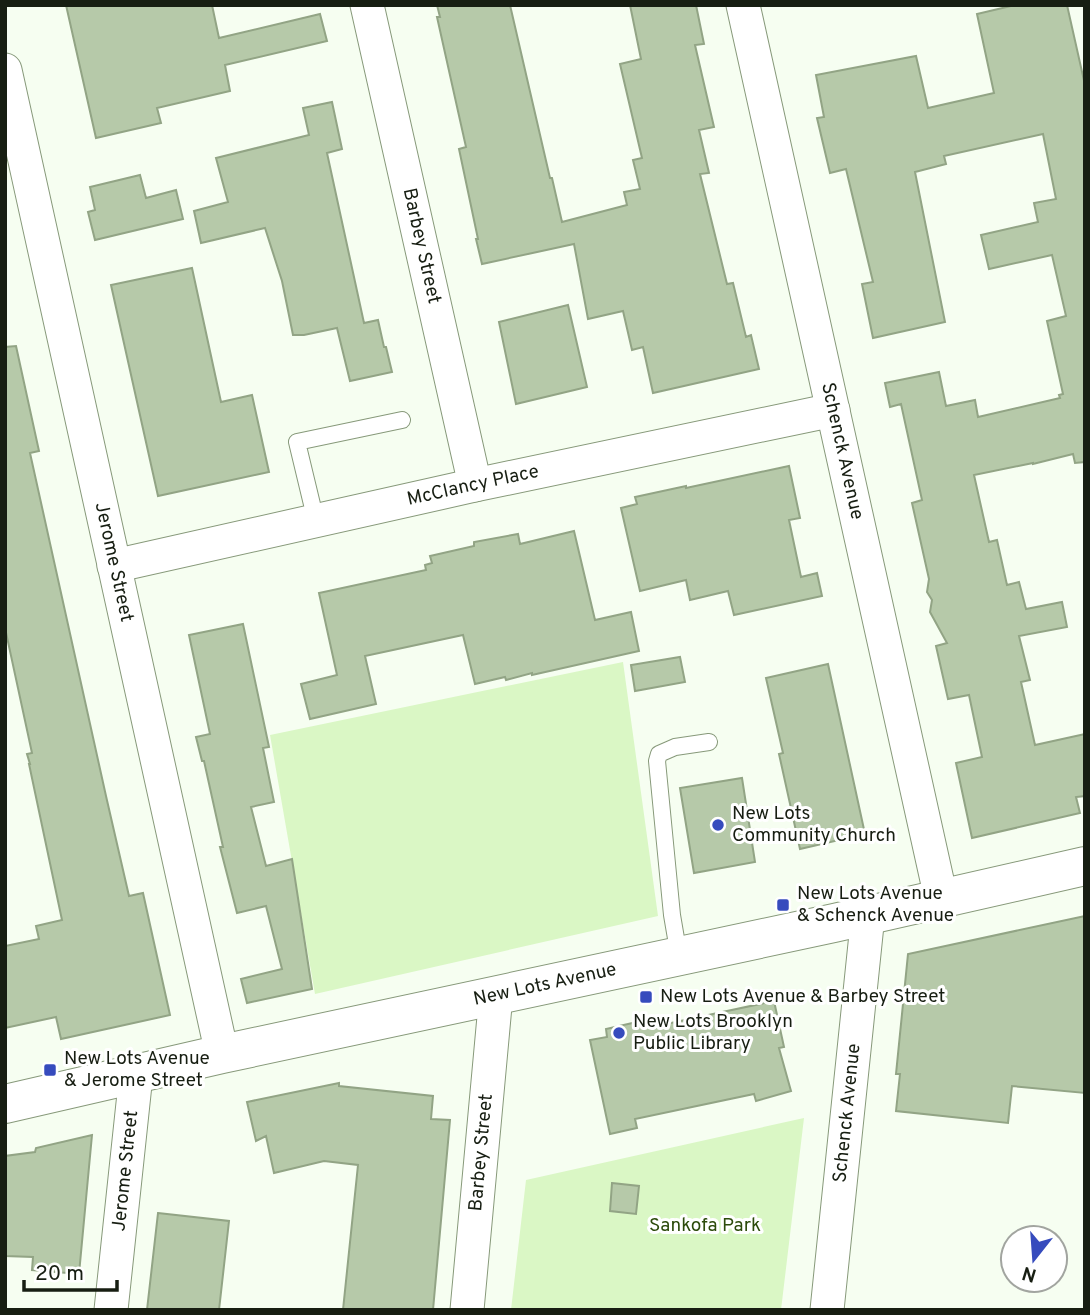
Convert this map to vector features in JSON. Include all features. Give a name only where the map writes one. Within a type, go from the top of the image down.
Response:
[{"type":"street","name":"Barbey Street","points":[[368,5],[475,485]]},
{"type":"street","name":"Schenck Avenue","points":[[743,5],[941,898]]},
{"type":"street","name":"Jerome Street","points":[[5,70],[222,1054]]},
{"type":"street","name":"McClancy Place","points":[[114,566],[475,485],[833,410]]},
{"type":"street","name":"New Lots Avenue","points":[[5,1104],[222,1054],[1085,866]]},
{"type":"street","name":"Schenck Avenue","points":[[827,1310],[869,915]]},
{"type":"street","name":"Barbey Street","points":[[467,1310],[496,995]]},
{"type":"street","name":"Jerome Street","points":[[111,1310],[136,1075]]},
{"type":"lane","points":[[316,521],[297,442],[402,420]]},
{"type":"lane","points":[[679,956],[657,761],[659,754],[666,750],[709,742]]},
{"type":"green space","points":[[623,662],[658,916],[315,994],[270,735]]},
{"type":"green space","name":"Sankofa Park","points":[[804,1118],[781,1310],[511,1310],[526,1180]]},
{"type":"building","points":[[66,5],[212,5],[219,38],[320,14],[327,41],[225,65],[230,91],[157,108],[161,123],[96,138]]},
{"type":"building","points":[[437,5],[510,5],[562,222],[627,205],[624,192],[640,189],[633,160],[642,158],[620,64],[641,59],[630,5],[696,5],[704,44],[695,45],[714,127],[699,130],[709,173],[700,174],[727,284],[733,283],[746,337],[751,335],[759,369],[653,393],[643,347],[632,350],[623,311],[588,319],[574,244],[482,264],[459,149],[466,147],[437,17],[440,17]]},
{"type":"building","points":[[1015,5],[1067,5],[1085,85],[1085,462],[1075,463],[1073,454],[974,475],[989,542],[997,540],[1007,585],[1019,582],[1026,609],[1062,602],[1067,627],[1019,636],[1030,680],[1021,682],[1035,745],[1085,734],[1085,796],[1076,797],[1080,813],[972,838],[956,763],[982,757],[969,695],[948,699],[936,646],[947,643],[930,612],[932,600],[927,592],[929,579],[912,503],[922,500],[901,404],[890,407],[885,383],[939,372],[946,406],[975,400],[978,417],[1060,398],[1059,395],[1063,394],[1047,321],[1066,316],[1052,255],[989,269],[981,235],[1038,222],[1034,203],[1056,199],[1043,134],[944,156],[946,164],[915,172],[945,322],[873,338],[862,284],[873,282],[846,169],[830,173],[817,118],[824,117],[816,75],[916,56],[928,108],[994,93],[977,14]]},
{"type":"building","points":[[332,102],[342,149],[327,153],[364,323],[378,320],[392,372],[350,381],[337,328],[293,335],[282,281],[265,228],[201,243],[194,211],[228,202],[216,158],[309,135],[303,108]]},
{"type":"building","points":[[140,175],[146,198],[176,190],[183,219],[95,240],[88,212],[95,210],[90,187]]},
{"type":"building","points":[[192,268],[221,402],[252,395],[269,472],[158,496],[111,285]]},
{"type":"building","points":[[568,305],[587,387],[516,404],[499,322]]},
{"type":"building","points":[[16,346],[39,451],[30,453],[129,896],[143,893],[170,1015],[61,1039],[56,1017],[5,1028],[5,946],[39,939],[36,926],[62,920],[27,754],[32,753],[5,628],[5,347]]},
{"type":"building","points":[[789,466],[800,518],[789,520],[801,577],[817,573],[822,596],[734,615],[728,591],[690,600],[686,580],[640,591],[621,508],[637,504],[635,497]]},
{"type":"building","points":[[574,531],[595,620],[631,612],[639,651],[532,675],[506,680],[505,677],[475,684],[463,635],[365,656],[376,704],[310,719],[301,684],[337,675],[319,593],[426,570],[425,565],[432,563],[430,556],[474,546],[474,542],[518,534],[520,544]]},
{"type":"building","points":[[243,624],[269,747],[263,748],[274,802],[251,807],[266,866],[292,859],[312,989],[247,1003],[241,979],[282,969],[266,906],[237,913],[220,847],[223,847],[204,761],[196,737],[210,734],[189,635]]},
{"type":"building","points":[[680,657],[685,682],[635,691],[631,665]]},
{"type":"building","points":[[828,664],[865,834],[800,849],[766,678]]},
{"type":"building","name":"New Lots Community Church","points":[[742,778],[755,862],[694,873],[680,788]]},
{"type":"building","points":[[1085,916],[1085,1093],[1012,1086],[1008,1123],[896,1111],[900,1074],[896,1074],[908,954]]},
{"type":"building","points":[[774,1001],[784,1047],[779,1048],[791,1091],[756,1101],[754,1094],[635,1119],[637,1128],[610,1134],[590,1040],[607,1037],[606,1029],[650,1019],[652,1027]]},
{"type":"building","points":[[339,1083],[339,1086],[433,1096],[431,1119],[450,1120],[433,1310],[343,1310],[358,1165],[324,1161],[274,1173],[266,1136],[256,1141],[247,1102]]},
{"type":"building","points":[[92,1135],[79,1274],[32,1270],[33,1257],[5,1256],[5,1156],[35,1152],[36,1148]]},
{"type":"building","points":[[612,1183],[639,1186],[636,1214],[610,1211]]},
{"type":"building","points":[[158,1213],[229,1221],[219,1310],[147,1310]]},
{"type":"place","name":"New Lots Community Church","points":[[718,825]]},
{"type":"place","name":"New Lots Avenue & Schenck Avenue","points":[[783,905]]},
{"type":"place","name":"New Lots Avenue & Barbey Street","points":[[646,997]]},
{"type":"place","name":"New Lots Brooklyn Public Library","points":[[619,1033]]},
{"type":"place","name":"New Lots Avenue & Jerome Street","points":[[50,1070]]}]
